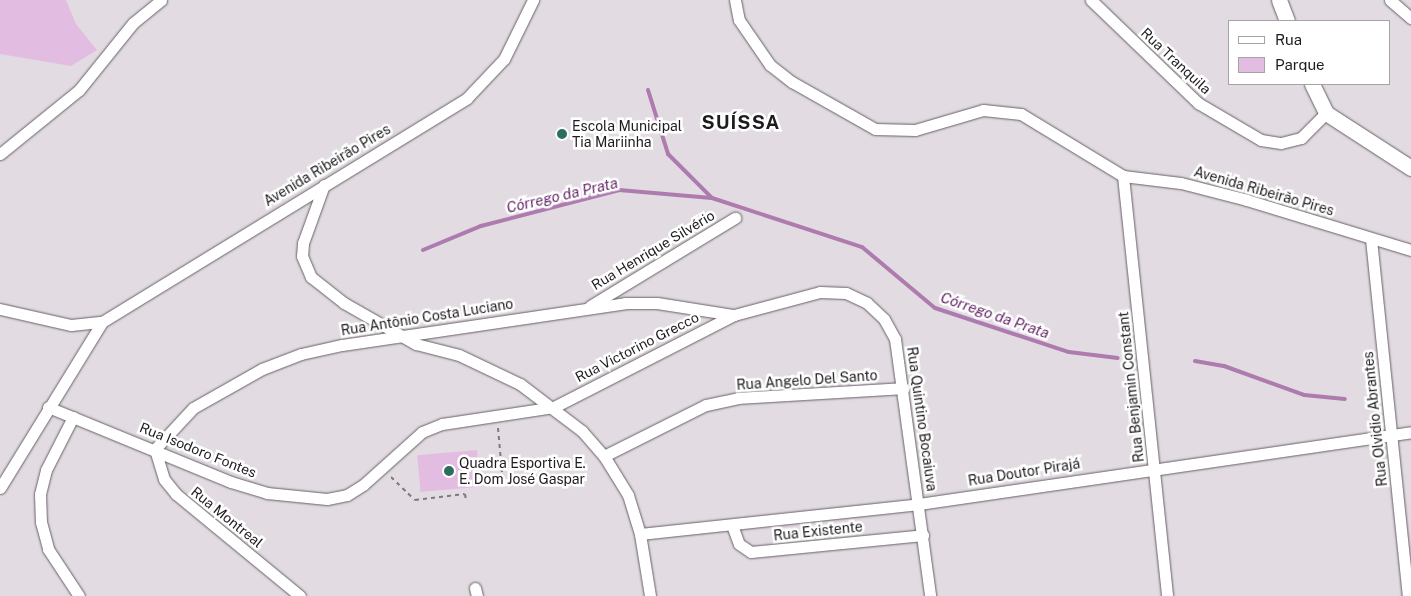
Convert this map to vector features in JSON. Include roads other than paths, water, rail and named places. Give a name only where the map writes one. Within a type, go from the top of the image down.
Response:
[{"type":"street","points":[[0,154],[79,90],[133,23],[161,0]]},
{"type":"street","name":"Avenida Ribeirão Pires","points":[[102,322],[467,98],[504,59],[533,0]]},
{"type":"street","name":"Avenida Ribeirão Pires","points":[[735,0],[739,20],[770,65],[854,119],[892,132],[915,130],[983,110],[1014,113],[1040,123],[1122,176],[1209,190],[1411,250]]},
{"type":"street","name":"Rua Tranquila","points":[[1091,0],[1198,103],[1261,140],[1281,143],[1301,138],[1326,113]]},
{"type":"street","points":[[1279,0],[1287,20]]},
{"type":"street","points":[[1390,0],[1411,18]]},
{"type":"street","points":[[1312,85],[1326,113],[1411,168]]},
{"type":"street","name":"Rua Benjamin Constant","points":[[1122,176],[1155,467],[1167,596]]},
{"type":"street","points":[[324,185],[303,242],[305,266],[337,298],[402,337],[490,368],[554,407],[604,456],[628,495],[640,534],[650,596]]},
{"type":"street","name":"Rua Henrique Silvério","points":[[586,308],[735,218]]},
{"type":"street","name":"Rua Olvidio Abrantes","points":[[1371,239],[1408,596]]},
{"type":"street","name":"Rua Quintino Bocaiuva","points":[[734,315],[820,292],[846,293],[867,303],[884,319],[895,339],[904,388],[924,535],[930,596]]},
{"type":"street","name":"Rua Antônio Costa Luciano","points":[[155,449],[193,408],[262,368],[301,354],[586,308],[657,303],[734,315]]},
{"type":"street","points":[[0,309],[71,325],[102,322]]},
{"type":"street","name":"Rua Victorino Grecco","points":[[554,407],[734,315]]},
{"type":"street","points":[[0,488],[48,407],[102,322]]},
{"type":"street","name":"Rua Angelo Del Santo","points":[[604,456],[706,406],[738,398],[904,388]]},
{"type":"street","name":"Rua Isodoro Fontes","points":[[48,407],[232,482],[302,499],[347,495],[382,468],[422,432],[442,424],[497,418],[554,407]]},
{"type":"street","points":[[73,417],[46,470],[40,513],[48,550],[79,596]]},
{"type":"street","name":"Rua Doutor Pirajá","points":[[640,534],[920,504],[1155,467],[1391,433],[1411,432]]},
{"type":"street","name":"Rua Montreal","points":[[155,449],[157,466],[176,494],[300,596]]},
{"type":"street","name":"Rua Existente","points":[[732,525],[739,544],[751,552],[924,535]]},
{"type":"waterway","name":"Córrego da Prata","points":[[648,90],[668,154],[711,197]]},
{"type":"waterway","name":"Córrego da Prata","points":[[423,250],[481,226],[619,190],[712,198],[862,247],[935,308],[1069,352],[1118,358]]},
{"type":"waterway","name":"Córrego da Prata","points":[[1195,361],[1224,366],[1304,395],[1345,399]]},
{"type":"place","name":"Escola Municipal Tia Mariinha","points":[[562,134]]},
{"type":"place","name":"Quadra Esportiva E. E. Dom José Gaspar","points":[[449,471]]},
{"type":"district","name":"SUÍSSA","points":[[741,123]]}]
